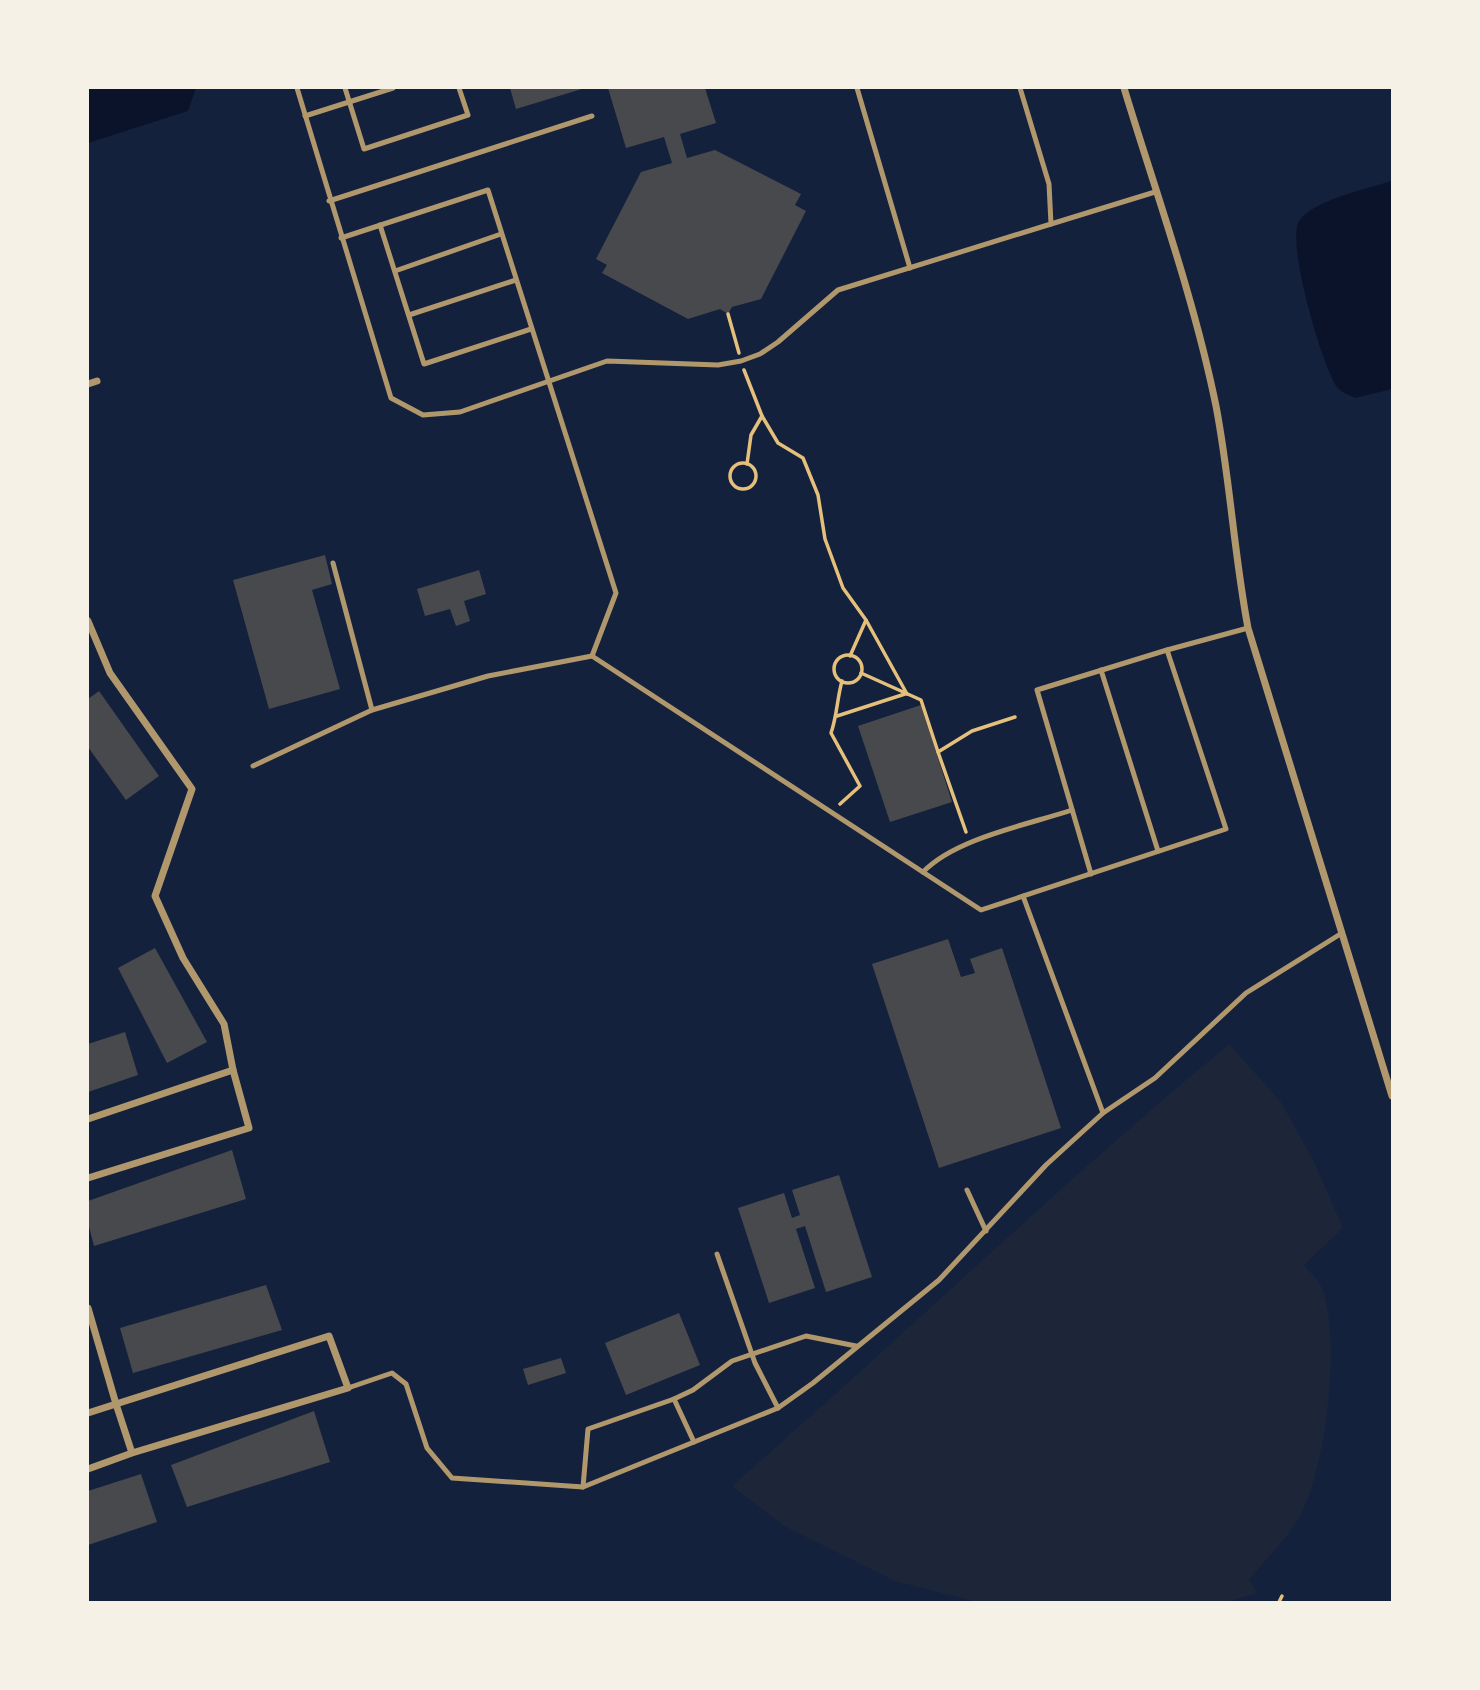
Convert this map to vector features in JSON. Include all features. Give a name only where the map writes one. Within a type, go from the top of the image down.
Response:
[{"type":"street","points":[[1124,88],[1202,345],[1216,407],[1237,569],[1248,628],[1392,1096]]},
{"type":"street","points":[[88,384],[97,381]]},
{"type":"street","points":[[88,621],[110,673],[192,789],[155,896],[183,958],[224,1024],[249,1128],[88,1178]]},
{"type":"street","points":[[88,1119],[233,1070]]},
{"type":"street","points":[[88,1308],[132,1452]]},
{"type":"street","points":[[88,1413],[329,1336],[348,1388],[132,1452],[88,1469]]},
{"type":"lane","points":[[297,88],[329,201],[391,398],[423,415],[460,412],[607,360],[718,365],[741,361],[760,354],[778,342],[838,290],[1155,192]]},
{"type":"lane","points":[[345,88],[365,149],[468,116],[460,88]]},
{"type":"lane","points":[[305,116],[393,88]]},
{"type":"lane","points":[[858,88],[910,268]]},
{"type":"lane","points":[[1020,88],[1049,184],[1051,224]]},
{"type":"lane","points":[[329,201],[592,116]]},
{"type":"lane","points":[[341,238],[488,190],[616,593],[592,656]]},
{"type":"lane","points":[[380,225],[424,364],[531,329]]},
{"type":"lane","points":[[395,271],[501,234]]},
{"type":"lane","points":[[409,315],[516,281]]},
{"type":"lane","points":[[334,563],[372,710]]},
{"type":"lane","points":[[1091,874],[1037,690],[1248,628]]},
{"type":"lane","points":[[253,766],[372,710],[488,676],[592,656],[981,910],[1226,829],[1167,650]]},
{"type":"lane","points":[[1101,670],[1158,851]]},
{"type":"lane","points":[[923,872],[937,857],[958,848],[1072,810]]},
{"type":"lane","points":[[1023,896],[1103,1113]]},
{"type":"lane","points":[[348,1388],[392,1373],[406,1384],[427,1448],[452,1478],[583,1487],[778,1408],[813,1384],[939,1280],[1046,1165],[1103,1113],[1155,1077],[1246,993],[1342,933]]},
{"type":"lane","points":[[967,1190],[986,1231]]},
{"type":"lane","points":[[717,1254],[752,1352],[778,1408]]},
{"type":"lane","points":[[583,1487],[588,1429],[674,1399],[704,1383],[732,1361],[752,1352],[806,1336],[856,1346]]},
{"type":"lane","points":[[674,1399],[694,1442]]},
{"type":"path","points":[[728,314],[741,361],[762,416],[778,443],[803,457],[818,495],[825,539],[843,588],[866,621],[907,694]]},
{"type":"path","points":[[747,464],[735,466],[731,472],[732,483],[739,488],[747,488],[754,482],[755,474],[747,464],[751,435],[762,416]]},
{"type":"path","points":[[850,656],[866,621]]},
{"type":"path","points":[[850,656],[861,664],[861,673],[851,683],[842,681],[834,671],[836,663],[842,657],[850,656]]},
{"type":"path","points":[[861,673],[921,700],[967,834]]},
{"type":"path","points":[[832,813],[860,786],[831,733],[837,716],[836,703],[842,681]]},
{"type":"path","points":[[837,716],[907,694]]},
{"type":"path","points":[[938,752],[972,732],[1015,717]]},
{"type":"path","points":[[1279,1602],[1282,1596]]},
{"type":"shaded area","points":[[88,88],[196,88],[188,111],[88,143]]},
{"type":"shaded area","points":[[1392,181],[1392,389],[1355,398],[1337,387],[1323,355],[1301,277],[1296,233],[1299,221],[1316,207]]},
{"type":"shaded area","points":[[1229,1044],[1281,1102],[1315,1164],[1343,1228],[1304,1265],[1321,1286],[1330,1335],[1328,1400],[1318,1464],[1311,1491],[1297,1521],[1249,1580],[1257,1593],[1226,1602],[977,1602],[895,1581],[784,1526],[732,1486],[1041,1207]]},
{"type":"building","points":[[510,88],[585,88],[516,109]]},
{"type":"building","points":[[608,88],[705,88],[716,123],[680,134],[687,158],[715,150],[801,194],[795,205],[806,211],[761,299],[732,307],[728,314],[720,309],[688,319],[602,273],[607,265],[596,259],[641,172],[672,163],[664,137],[626,148]]},
{"type":"building","points":[[325,555],[332,584],[312,590],[340,689],[269,709],[233,580]]},
{"type":"building","points":[[479,570],[486,594],[464,601],[470,621],[456,626],[450,609],[425,616],[417,589]]},
{"type":"building","points":[[99,691],[159,776],[126,800],[88,747],[88,699]]},
{"type":"building","points":[[921,705],[952,802],[890,822],[858,726]]},
{"type":"building","points":[[948,939],[961,977],[975,973],[970,959],[1002,948],[1061,1128],[939,1168],[872,964]]},
{"type":"building","points":[[155,948],[207,1042],[167,1063],[118,968]]},
{"type":"building","points":[[125,1032],[138,1075],[88,1092],[88,1044]]},
{"type":"building","points":[[232,1150],[246,1199],[94,1246],[88,1223],[88,1201]]},
{"type":"building","points":[[839,1175],[872,1277],[826,1292],[805,1226],[796,1229],[815,1288],[769,1303],[738,1208],[784,1193],[792,1218],[800,1215],[792,1190]]},
{"type":"building","points":[[266,1285],[282,1330],[133,1373],[120,1328]]},
{"type":"building","points":[[679,1313],[700,1365],[626,1395],[605,1343]]},
{"type":"building","points":[[561,1358],[566,1373],[528,1385],[523,1369]]},
{"type":"building","points":[[314,1411],[330,1462],[187,1507],[171,1465]]},
{"type":"building","points":[[141,1474],[157,1522],[88,1545],[88,1491]]}]
